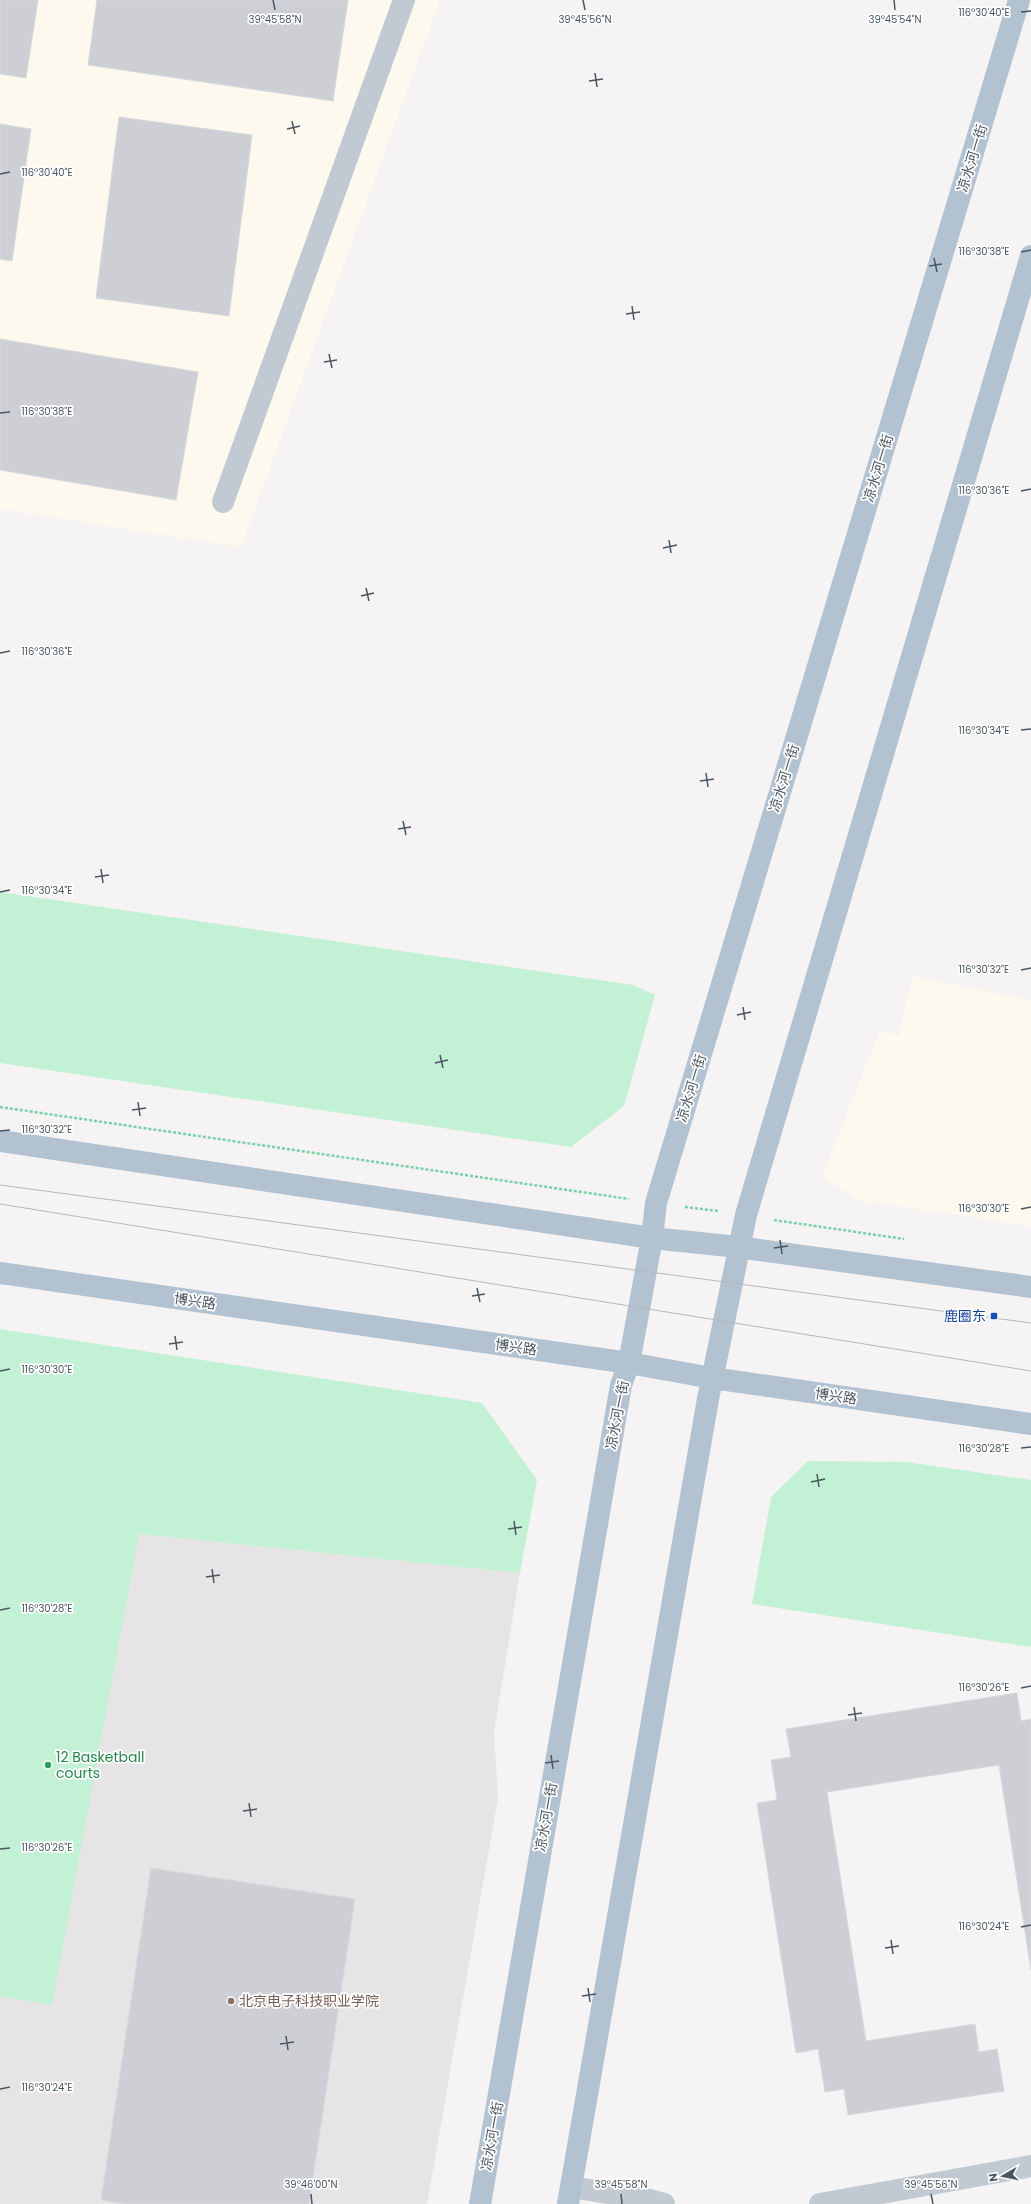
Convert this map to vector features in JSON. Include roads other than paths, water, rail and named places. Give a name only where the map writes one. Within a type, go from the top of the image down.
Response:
[{"type":"main road","name":"凉水河一街","points":[[480,2204],[619,1393],[629,1363],[652,1238],[656,1203],[1019,0]]},
{"type":"main road","points":[[569,2195],[712,1378],[738,1247],[746,1215],[1031,256]]},
{"type":"main road","points":[[0,1141],[652,1238],[738,1247],[1031,1287]]},
{"type":"main road","name":"博兴路","points":[[0,1273],[629,1363],[712,1378],[1031,1424]]},
{"type":"street","points":[[223,502],[404,0]]},
{"type":"street","points":[[820,2204],[1031,2166]]},
{"type":"street","points":[[569,2195],[645,2199],[664,2204]]},
{"type":"tram line","points":[[0,1185],[1031,1323]]},
{"type":"tram line","points":[[0,1204],[1031,1371]]},
{"type":"place","name":"鹿圈东","points":[[994,1316]]},
{"type":"place","name":"12 Basketball courts","points":[[48,1765]]},
{"type":"place","name":"北京电子科技职业学院","points":[[231,2001]]}]
